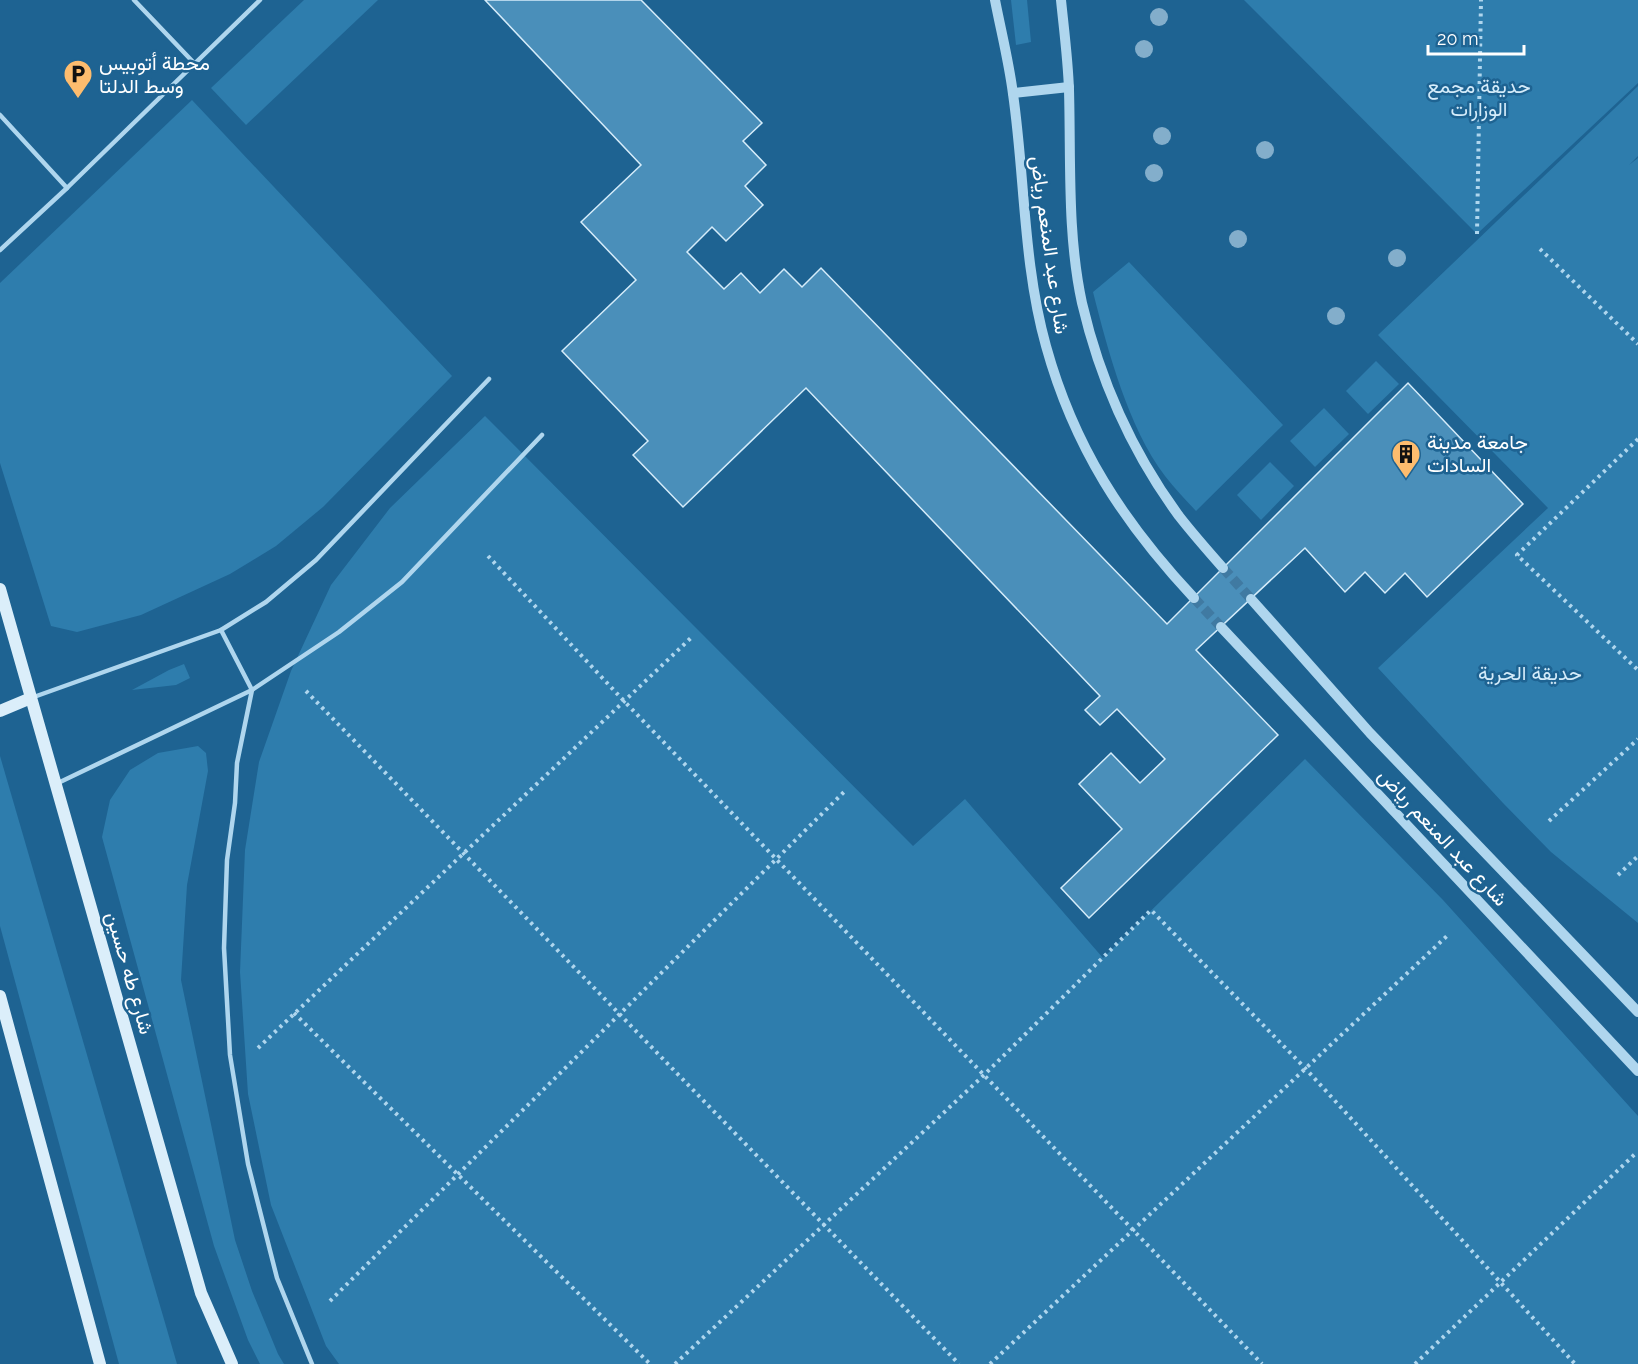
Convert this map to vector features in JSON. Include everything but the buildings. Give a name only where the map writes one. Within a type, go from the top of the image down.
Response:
[{"type":"main road","name":"شارع طه حسين","points":[[0,589],[201,1293],[231,1364]]},
{"type":"main road","points":[[0,711],[31,698]]},
{"type":"main road","points":[[0,996],[100,1364]]},
{"type":"street","name":"شارع عبد المنعم رياض","points":[[995,0],[1013,93],[1030,263],[1046,345],[1058,385],[1095,468],[1121,510],[1150,550],[1194,598]]},
{"type":"street","name":"شارع عبد المنعم رياض","points":[[1061,0],[1069,87],[1075,255],[1082,302],[1094,348],[1109,393],[1153,478],[1180,517],[1223,568]]},
{"type":"street","points":[[1013,93],[1069,87]]},
{"type":"street","name":"شارع عبد المنعم رياض","points":[[1251,599],[1370,733],[1638,1012]]},
{"type":"street","name":"شارع عبد المنعم رياض","points":[[1221,627],[1638,1071]]},
{"type":"lane","points":[[134,0],[195,64]]},
{"type":"lane","points":[[0,250],[260,0]]},
{"type":"lane","points":[[0,115],[67,188]]},
{"type":"lane","points":[[31,698],[221,630],[266,602],[316,560],[489,380]]},
{"type":"lane","points":[[55,784],[252,690],[339,632],[402,582],[542,435]]},
{"type":"lane","points":[[221,630],[252,690],[237,763],[235,803],[227,860],[224,948],[230,1055],[248,1164],[277,1278],[312,1364]]},
{"type":"path","points":[[1477,234],[1481,0]]},
{"type":"path","points":[[1540,249],[1638,344]]},
{"type":"path","points":[[1638,439],[1517,555],[1638,670]]},
{"type":"path","points":[[488,556],[624,701],[1262,1364]]},
{"type":"path","points":[[258,1048],[693,636]]},
{"type":"path","points":[[306,691],[959,1364]]},
{"type":"path","points":[[1549,821],[1638,739]]},
{"type":"path","points":[[330,1301],[846,790]]},
{"type":"path","points":[[1618,875],[1638,856]]},
{"type":"path","points":[[675,1364],[984,1075],[1151,910],[1305,1068],[1575,1364]]},
{"type":"path","points":[[990,1364],[1448,935]]},
{"type":"path","points":[[294,1013],[650,1364]]},
{"type":"path","points":[[1415,1364],[1635,1155]]},
{"type":"green space","points":[[304,0],[378,0],[246,125],[211,88]]},
{"type":"green space","points":[[1011,0],[1027,0],[1031,42],[1016,45]]},
{"type":"green space","name":"حديقة مجمع الوزارات","points":[[1244,0],[1638,0],[1638,83],[1477,234]]},
{"type":"green space","name":"حديقة الحرية","points":[[1638,86],[1638,156],[1629,165],[1638,158],[1638,923],[1551,852],[1378,668],[1548,508],[1378,335]]},
{"type":"green space","points":[[192,100],[452,376],[323,507],[276,546],[230,574],[141,615],[77,632],[51,626],[0,463],[0,283]]},
{"type":"green space","points":[[1129,262],[1283,425],[1196,511],[1165,476],[1140,435],[1121,388],[1099,315],[1093,292]]},
{"type":"green space","points":[[1376,361],[1399,384],[1368,414],[1346,391]]},
{"type":"green space","points":[[1324,408],[1349,434],[1315,467],[1290,441]]},
{"type":"green space","points":[[485,416],[913,846],[965,799],[1103,958],[1305,759],[1443,900],[1638,1116],[1638,1364],[339,1364],[326,1346],[271,1205],[248,1094],[240,972],[245,850],[259,762],[291,671],[331,585],[390,508]]},
{"type":"green space","points":[[1270,462],[1294,486],[1261,520],[1237,495]]},
{"type":"green space","points":[[184,664],[190,678],[176,685],[132,690],[169,670]]},
{"type":"green space","points":[[198,746],[206,753],[208,771],[187,885],[181,980],[235,1240],[252,1291],[284,1364],[260,1364],[248,1340],[214,1246],[102,837],[110,800],[130,770],[158,753]]},
{"type":"green space","points":[[0,756],[177,1364],[119,1364],[0,926]]},
{"type":"tunnel","points":[[1223,568],[1251,599]]},
{"type":"tunnel","points":[[1194,598],[1221,627]]},
{"type":"place","name":"محطة أتوبيس وسط الدلتا","points":[[78,100]]},
{"type":"place","name":"جامعة مدينة السادات","points":[[1406,480]]}]
